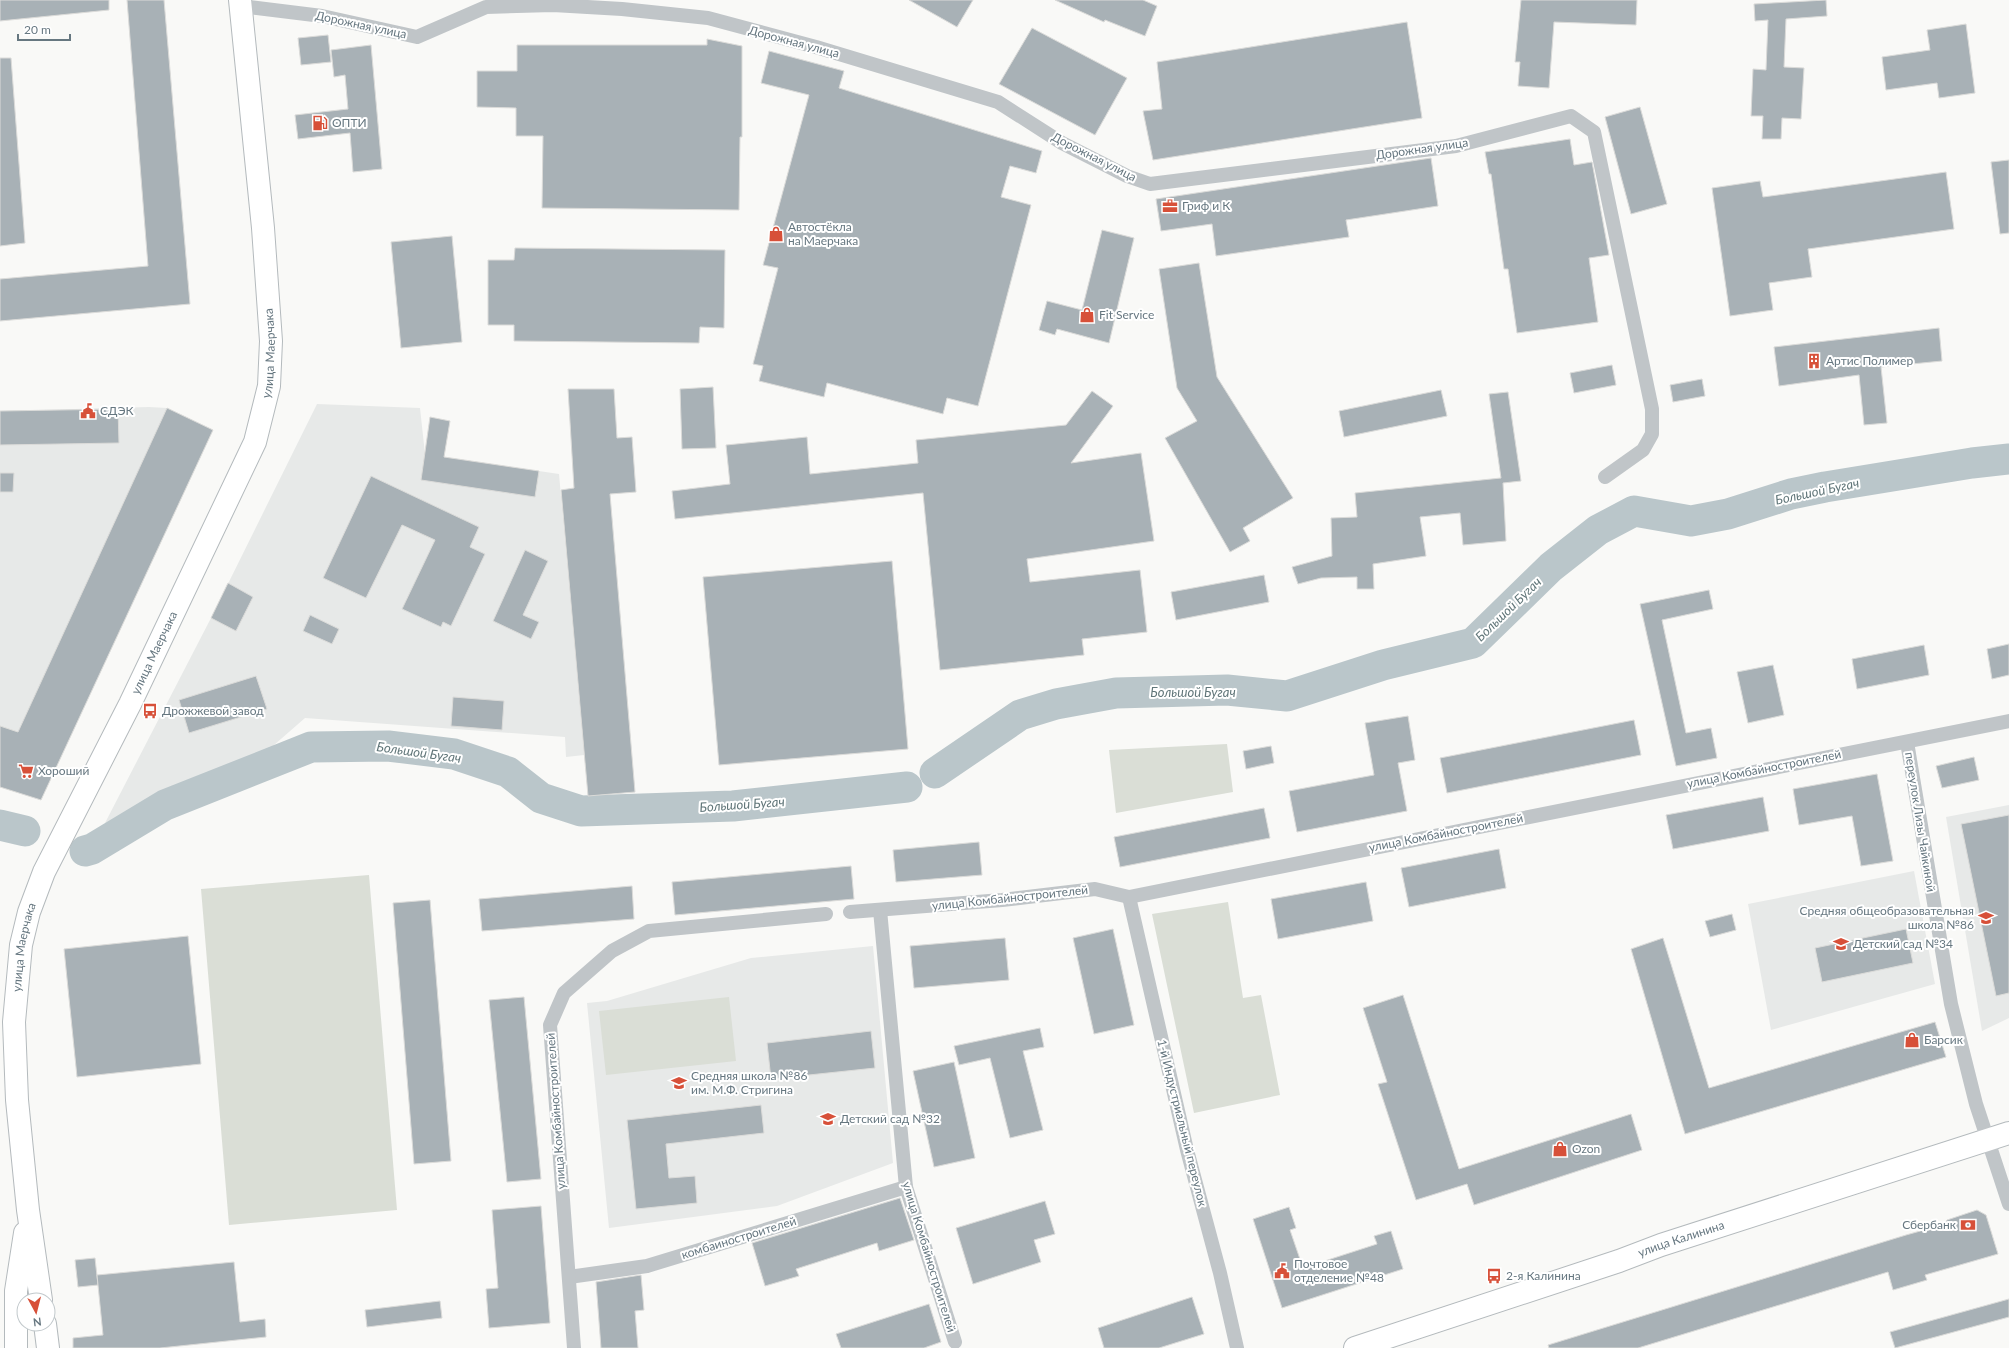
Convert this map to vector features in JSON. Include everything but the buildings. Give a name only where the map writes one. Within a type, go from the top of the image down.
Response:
[{"type":"main road","name":"улица Маерчака","points":[[40,1292],[28,1210],[17,1100],[14,1022],[21,944],[29,912],[44,872],[130,704],[252,449],[269,386],[271,341],[263,228],[240,3]]},
{"type":"main road","name":"улица Калинина","points":[[1355,1348],[1620,1261],[1661,1245],[1989,1141],[2009,1133]]},
{"type":"main road","points":[[16,1348],[16,1291],[28,1210]]},
{"type":"main road","points":[[46,1332],[48,1348]]},
{"type":"street","name":"Дорожная улица","points":[[240,3],[322,16],[417,37],[486,7],[553,5],[606,8],[708,18],[816,47],[998,102],[1062,143],[1127,176],[1150,184],[1456,146],[1571,116],[1594,132],[1652,409],[1652,434],[1643,450],[1606,477]]},
{"type":"street","name":"улица Комбайностроителей","points":[[850,912],[1002,900],[1095,889],[1129,897],[2009,721]]},
{"type":"street","name":"переулок Лизы Чайкиной","points":[[1907,742],[1950,1004],[1976,1104],[2009,1204]]},
{"type":"street","name":"1-й Индустриальный переулок","points":[[1129,897],[1186,1150],[1220,1273],[1237,1348]]},
{"type":"street","name":"улица Комбайностроителей","points":[[880,910],[906,1187],[955,1342]]},
{"type":"street","name":"улица Комбайностроителей","points":[[574,1348],[550,1025],[564,993],[612,951],[649,931],[826,914]]},
{"type":"street","name":"комбаиностроителей","points":[[569,1277],[647,1266],[906,1187]]},
{"type":"shaded area","points":[[317,404],[420,408],[425,454],[559,474],[584,755],[566,757],[565,737],[305,718],[258,759],[105,823],[211,618]]},
{"type":"shaded area","points":[[149,407],[167,408],[213,430],[41,800],[0,787],[0,411]]},
{"type":"shaded area","points":[[1227,744],[1233,792],[1116,813],[1109,750]]},
{"type":"shaded area","name":"Средняя общеобразовательная школа №86","points":[[2009,805],[2009,1018],[1982,1031],[1946,817]]},
{"type":"shaded area","name":"Детский сад №34","points":[[1914,871],[1935,984],[1771,1030],[1748,904]]},
{"type":"shaded area","points":[[369,875],[397,1210],[229,1225],[201,889]]},
{"type":"shaded area","points":[[1228,902],[1243,998],[1261,995],[1280,1095],[1194,1113],[1152,914]]},
{"type":"shaded area","points":[[873,946],[893,1163],[777,1206],[609,1228],[587,1003],[607,1001],[751,958]]},
{"type":"shaded area","points":[[729,997],[736,1061],[606,1075],[599,1011]]},
{"type":"waterway","name":"Большой Бугач","points":[[935,773],[1020,715],[1056,704],[1116,693],[1227,690],[1287,696],[1383,665],[1473,643],[1551,567],[1598,530],[1634,511],[1691,521],[1728,514],[1791,494],[1825,487],[1972,463],[2009,459]]},
{"type":"waterway","name":"Большой Бугач","points":[[85,851],[92,849],[165,805],[311,747],[388,746],[454,754],[508,772],[541,798],[581,811],[733,806],[907,787]]},
{"type":"waterway","name":"Большой Бугач","points":[[0,825],[25,831]]},
{"type":"place","name":"ОПТИ","points":[[320,123]]},
{"type":"place","name":"Гриф и К","points":[[1170,206]]},
{"type":"place","name":"Автостёкла на Маерчака","points":[[776,234]]},
{"type":"place","name":"Fit Service","points":[[1087,315]]},
{"type":"place","name":"Артис Полимер","points":[[1814,361]]},
{"type":"place","name":"СДЭК","points":[[88,411]]},
{"type":"place","name":"Дрожжевой завод","points":[[150,711]]},
{"type":"place","name":"Хороший","points":[[26,771]]},
{"type":"place","name":"Средняя общеобразовательная школа №86","points":[[1986,918]]},
{"type":"place","name":"Детский сад №34","points":[[1841,944]]},
{"type":"place","name":"Барсик","points":[[1912,1040]]},
{"type":"place","name":"Средняя школа №86 им. М.Ф. Стригина","points":[[679,1083]]},
{"type":"place","name":"Детский сад №32","points":[[828,1119]]},
{"type":"place","name":"Ozon","points":[[1560,1149]]},
{"type":"place","name":"Сбербанк","points":[[1968,1225]]},
{"type":"place","name":"Почтовое отделение №48","points":[[1282,1271]]},
{"type":"place","name":"2-я Калинина","points":[[1494,1276]]}]
